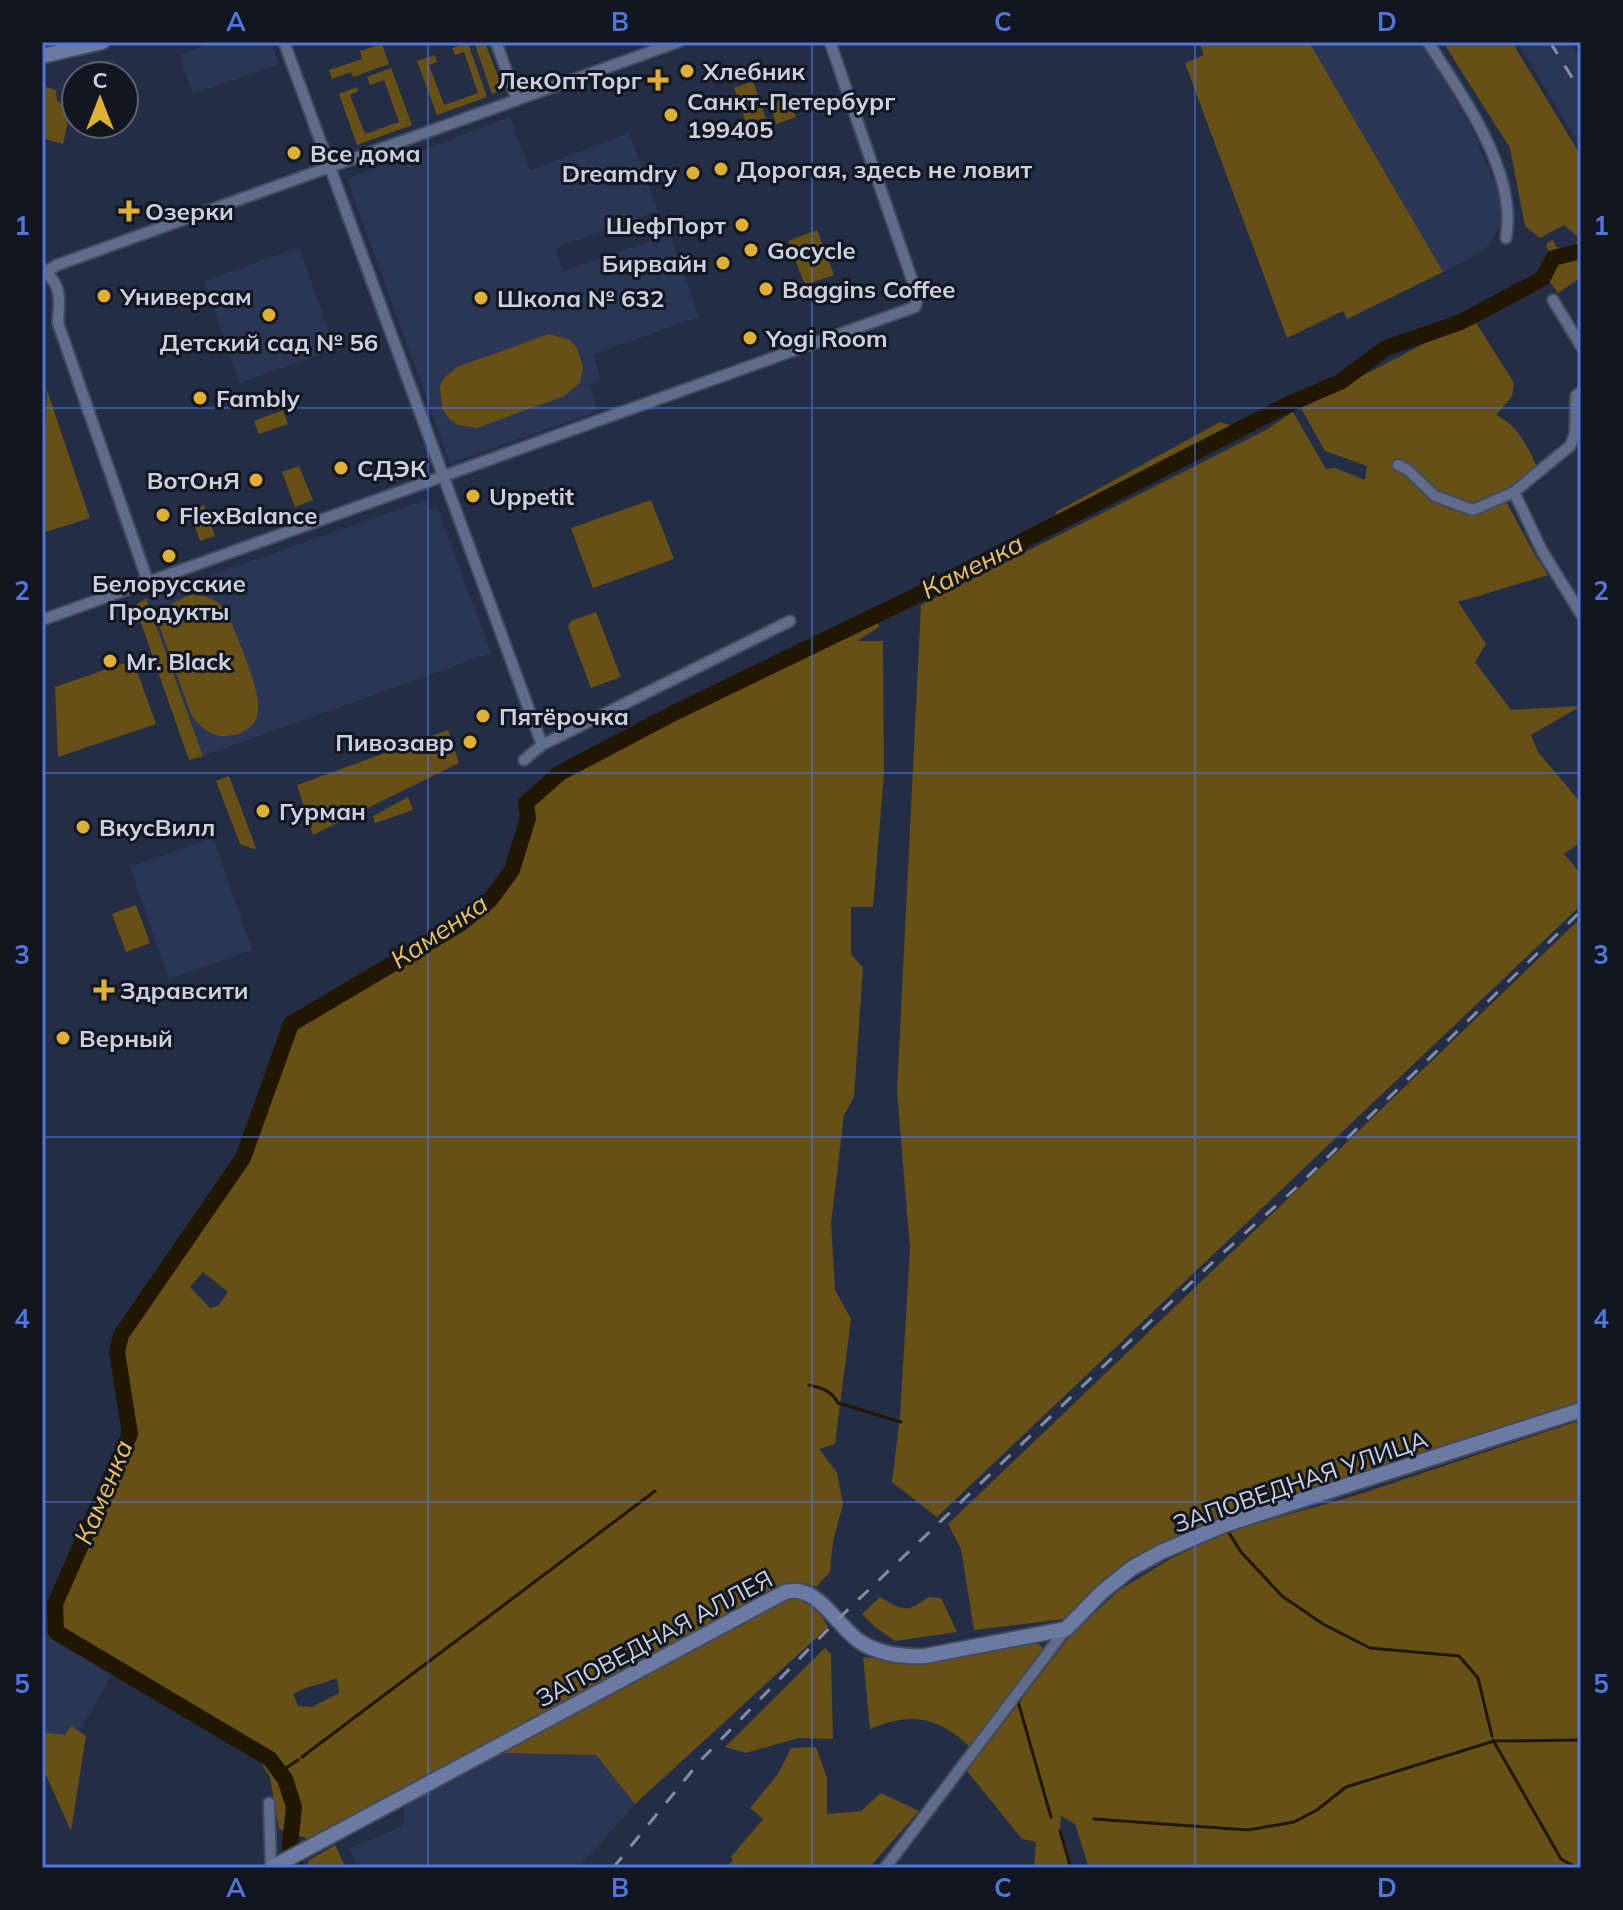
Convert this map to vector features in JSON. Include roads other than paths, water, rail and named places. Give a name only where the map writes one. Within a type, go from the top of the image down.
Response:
[{"type":"street","points":[[42,56],[102,42]]},
{"type":"street","points":[[284,42],[542,745]]},
{"type":"street","points":[[496,42],[517,100]]},
{"type":"street","points":[[148,582],[58,323],[59,293],[56,282],[44,270],[678,42]]},
{"type":"street","points":[[42,620],[915,307],[918,297],[830,42]]},
{"type":"street","points":[[1428,42],[1481,130],[1495,163],[1509,210],[1506,238]]},
{"type":"street","points":[[1553,300],[1581,346]]},
{"type":"street","points":[[1398,465],[1408,470],[1435,496],[1473,510],[1514,492],[1570,446],[1575,434],[1576,396],[1581,392]]},
{"type":"street","points":[[1514,492],[1542,551],[1581,614]]},
{"type":"street","points":[[524,760],[542,745],[790,621]]},
{"type":"street","name":"ЗАПОВЕДНАЯ УЛИЦА","points":[[885,1868],[1066,1629],[1102,1592],[1132,1568],[1224,1525],[1581,1410]]},
{"type":"street","name":"ЗАПОВЕДНАЯ АЛЛЕЯ","points":[[275,1866],[785,1592],[794,1590],[815,1598],[861,1642],[888,1653],[909,1657],[1066,1629]]},
{"type":"street","points":[[269,1803],[275,1866]]},
{"type":"waterway","name":"Каменка","points":[[1543,278],[1553,258],[1581,251]]},
{"type":"waterway","name":"Каменка","points":[[296,1868],[290,1845],[294,1807],[285,1779],[270,1759],[56,1632],[55,1604],[130,1434],[117,1352],[121,1335],[243,1158],[291,1024],[460,924],[490,900],[512,870],[528,818],[526,803],[560,773],[674,713],[924,592],[1291,403],[1340,382],[1386,348],[1461,322],[1538,281]]},
{"type":"waterway","points":[[809,1385],[826,1391],[838,1403],[901,1422]]},
{"type":"waterway","points":[[302,1757],[655,1491]]},
{"type":"waterway","points":[[1226,1528],[1241,1552],[1282,1596],[1323,1624],[1370,1648],[1459,1656],[1478,1678],[1492,1736]]},
{"type":"waterway","points":[[1017,1698],[1051,1817]]},
{"type":"waterway","points":[[1493,1740],[1561,1859],[1577,1868]]},
{"type":"waterway","points":[[1094,1819],[1248,1830],[1294,1822],[1317,1810],[1346,1787],[1494,1741],[1581,1740]]},
{"type":"waterway","points":[[280,1772],[298,1760]]},
{"type":"waterway","points":[[1060,1831],[1071,1868]]},
{"type":"railway","points":[[1550,42],[1581,92]]},
{"type":"railway","points":[[613,1868],[701,1760],[837,1620],[1215,1260],[1297,1187],[1581,911]]},
{"type":"place","name":"Хлебник","points":[[687,71]]},
{"type":"place","name":"ЛекОптТорг","points":[[658,80]]},
{"type":"place","name":"Санкт-Петербург 199405","points":[[671,115]]},
{"type":"place","name":"Все дома","points":[[294,153]]},
{"type":"place","name":"Дорогая, здесь не ловит","points":[[721,169]]},
{"type":"place","name":"Dreamdry","points":[[693,173]]},
{"type":"place","name":"Озерки","points":[[129,211]]},
{"type":"place","name":"ШефПорт","points":[[742,225]]},
{"type":"place","name":"Gocycle","points":[[751,250]]},
{"type":"place","name":"Бирвайн","points":[[723,263]]},
{"type":"place","name":"Baggins Coffee","points":[[766,289]]},
{"type":"place","name":"Универсам","points":[[104,296]]},
{"type":"place","name":"Школа № 632","points":[[481,298]]},
{"type":"place","name":"Детский сад № 56","points":[[269,315]]},
{"type":"place","name":"Yogi Room","points":[[750,338]]},
{"type":"place","name":"Fambly","points":[[200,398]]},
{"type":"place","name":"СДЭК","points":[[341,468]]},
{"type":"place","name":"ВотОнЯ","points":[[256,480]]},
{"type":"place","name":"Uppetit","points":[[473,496]]},
{"type":"place","name":"FlexBalance","points":[[163,515]]},
{"type":"place","name":"Белорусские Продукты","points":[[169,556]]},
{"type":"place","name":"Mr. Black","points":[[110,661]]},
{"type":"place","name":"Пятёрочка","points":[[483,716]]},
{"type":"place","name":"Пивозавр","points":[[470,742]]},
{"type":"place","name":"Гурман","points":[[263,811]]},
{"type":"place","name":"ВкусВилл","points":[[83,827]]},
{"type":"place","name":"Здравсити","points":[[104,990]]},
{"type":"place","name":"Верный","points":[[63,1038]]}]
